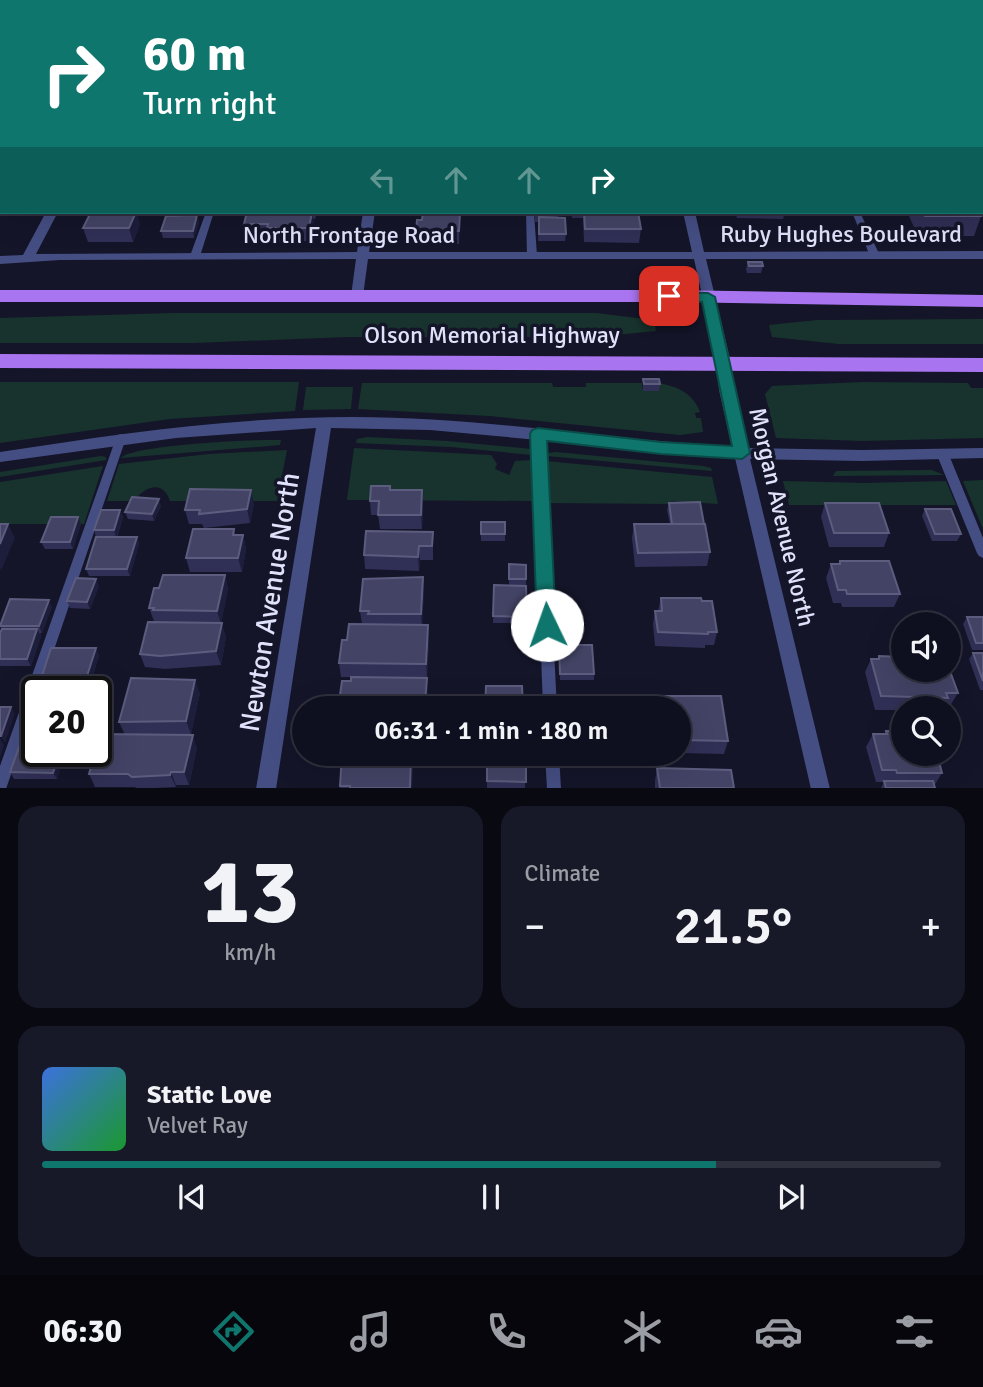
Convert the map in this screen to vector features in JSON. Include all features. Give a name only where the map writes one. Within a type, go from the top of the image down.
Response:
[{"type":"main road","name":"Olson Memorial Highway","points":[[0,296],[708,297],[983,301]]},
{"type":"main road","name":"Olson Memorial Highway","points":[[0,361],[983,365]]},
{"type":"street","points":[[27,259],[51,214]]},
{"type":"street","points":[[358,296],[369,214]]},
{"type":"street","name":"Morgan Avenue North","points":[[689,214],[724,363],[726,390],[821,788]]},
{"type":"street","name":"Ruby Hughes Boulevard","points":[[699,256],[983,255]]},
{"type":"street","name":"North Frontage Road","points":[[0,260],[60,256],[699,256]]},
{"type":"street","points":[[0,457],[121,438],[260,425],[324,423],[447,425],[661,448],[742,453],[983,453]]},
{"type":"street","name":"Newton Avenue North","points":[[266,788],[324,423]]},
{"type":"lane","points":[[195,256],[209,214]]},
{"type":"lane","points":[[530,214],[532,256]]},
{"type":"lane","points":[[857,214],[875,256]]},
{"type":"lane","points":[[538,434],[549,696]]},
{"type":"lane","points":[[0,786],[121,438]]},
{"type":"lane","points":[[943,455],[983,553]]},
{"type":"lane","points":[[553,766],[554,788]]},
{"type":"green space","points":[[174,313],[596,313],[654,320],[656,331],[594,337],[347,337],[194,343],[0,343],[0,318]]},
{"type":"green space","points":[[983,319],[983,344],[839,344],[772,337],[769,325],[817,320]]},
{"type":"green space","points":[[0,382],[299,382],[295,411],[170,419],[0,443]]},
{"type":"green space","points":[[863,382],[968,383],[971,388],[983,388],[983,438],[863,441],[776,438],[765,394],[772,386]]},
{"type":"green space","points":[[362,383],[552,383],[553,387],[586,387],[586,383],[642,383],[643,391],[658,391],[658,383],[678,388],[689,395],[700,412],[695,413],[696,418],[701,418],[703,432],[680,435],[489,416],[358,409]]},
{"type":"green space","points":[[306,387],[353,387],[351,409],[303,410]]},
{"type":"green space","points":[[367,437],[532,449],[532,455],[451,447],[356,443],[357,439]]},
{"type":"green space","points":[[281,440],[280,445],[121,458],[130,453],[170,446]]},
{"type":"green space","points":[[354,448],[491,455],[497,464],[495,469],[509,475],[515,461],[532,460],[533,501],[347,500]]},
{"type":"green space","points":[[287,450],[277,501],[170,501],[163,490],[153,488],[143,492],[134,501],[107,501],[119,464],[209,454]]},
{"type":"green space","points":[[547,453],[703,466],[711,468],[712,471],[547,456]]},
{"type":"green space","points":[[106,457],[106,460],[0,477],[0,472]]},
{"type":"green space","points":[[546,461],[712,477],[718,504],[671,501],[671,504],[547,503]]},
{"type":"green space","points":[[103,466],[84,524],[0,524],[0,482]]},
{"type":"green space","points":[[932,470],[944,475],[833,476],[836,471]]},
{"type":"green space","points":[[983,480],[983,529],[963,481]]},
{"type":"green space","points":[[783,481],[946,481],[956,505],[789,505]]},
{"type":"building","points":[[90,214],[135,214],[129,228],[83,228]]},
{"type":"building","points":[[246,214],[312,214],[309,228],[267,228],[268,224],[244,224]]},
{"type":"building","points":[[423,214],[460,214],[459,231],[416,230],[417,220],[422,220]]},
{"type":"building","points":[[584,214],[638,214],[641,229],[585,229]]},
{"type":"building","points":[[924,214],[981,216],[925,216]]},
{"type":"building","points":[[197,215],[193,231],[161,231],[166,216]]},
{"type":"building","points":[[539,217],[565,218],[566,234],[539,234]]},
{"type":"building","points":[[748,262],[762,262],[763,266],[749,266]]},
{"type":"building","points":[[643,379],[659,379],[660,384],[644,384]]},
{"type":"building","points":[[371,486],[390,486],[390,490],[422,490],[421,515],[378,515],[379,501],[370,501]]},
{"type":"building","points":[[190,489],[251,490],[247,509],[199,514],[200,510],[185,510]]},
{"type":"building","points":[[132,497],[159,499],[152,514],[125,512]]},
{"type":"building","points":[[700,502],[704,524],[672,524],[669,503]]},
{"type":"building","points":[[825,503],[879,503],[889,533],[834,533]]},
{"type":"building","points":[[925,509],[951,509],[961,534],[935,534]]},
{"type":"building","points":[[101,510],[120,510],[114,530],[94,530]]},
{"type":"building","points":[[51,517],[78,517],[70,542],[41,542]]},
{"type":"building","points":[[481,522],[505,522],[505,534],[481,534]]},
{"type":"building","points":[[0,524],[8,524],[0,544]]},
{"type":"building","points":[[634,524],[705,524],[710,552],[638,553]]},
{"type":"building","points":[[193,529],[234,529],[233,535],[243,535],[238,558],[186,558]]},
{"type":"building","points":[[366,531],[433,532],[432,546],[419,546],[418,557],[364,555]]},
{"type":"building","points":[[96,537],[137,537],[127,569],[86,569]]},
{"type":"building","points":[[840,561],[889,561],[900,594],[847,594],[846,590],[838,590],[831,564],[840,564]]},
{"type":"building","points":[[509,564],[526,565],[526,579],[509,579]]},
{"type":"building","points":[[163,575],[225,575],[217,611],[149,608],[154,588],[159,588]]},
{"type":"building","points":[[423,577],[421,614],[368,614],[369,611],[360,611],[363,579]]},
{"type":"building","points":[[76,578],[96,579],[87,602],[67,601]]},
{"type":"building","points":[[494,585],[526,586],[527,617],[493,616]]},
{"type":"building","points":[[661,598],[701,598],[702,601],[712,601],[717,632],[658,632],[655,611],[662,611]]},
{"type":"building","points":[[10,599],[49,600],[39,626],[0,626]]},
{"type":"building","points":[[967,617],[983,617],[983,643],[976,643]]},
{"type":"building","points":[[148,622],[222,623],[216,651],[160,656],[140,654]]},
{"type":"building","points":[[349,624],[428,625],[426,664],[339,663],[342,640],[347,640]]},
{"type":"building","points":[[2,629],[37,629],[27,659],[0,659]]},
{"type":"building","points":[[559,645],[592,645],[594,674],[560,674]]},
{"type":"building","points":[[51,648],[96,648],[87,676],[42,676]]},
{"type":"building","points":[[973,653],[983,653],[983,681]]},
{"type":"building","points":[[879,656],[891,656],[891,682],[954,682],[958,693],[946,693],[947,696],[881,696],[871,659],[879,659]]},
{"type":"building","points":[[351,677],[427,678],[426,696],[340,696],[342,681],[351,681]]},
{"type":"building","points":[[131,678],[195,680],[186,721],[119,722]]},
{"type":"building","points":[[486,686],[522,686],[522,696],[486,696]]},
{"type":"building","points":[[691,696],[721,696],[728,741],[691,740]]},
{"type":"building","points":[[0,707],[11,707],[1,736],[0,736]]},
{"type":"building","points":[[886,731],[891,731],[891,766],[940,766],[942,773],[897,773],[896,770],[882,770],[873,734],[887,734]]},
{"type":"building","points":[[112,734],[193,735],[184,772],[132,777],[128,774],[89,774],[91,767],[112,767]]},
{"type":"building","points":[[21,742],[21,767],[55,767],[53,773],[10,772]]},
{"type":"building","points":[[341,766],[411,766],[410,788],[340,786]]},
{"type":"building","points":[[487,766],[526,766],[526,782],[487,781]]},
{"type":"building","points":[[657,768],[731,770],[734,788],[660,788]]},
{"type":"building","points":[[884,781],[933,781],[935,788],[886,788]]},
{"type":"route","points":[[547,625],[538,434],[661,448],[742,453],[726,390],[724,363],[708,297],[669,296]]}]
